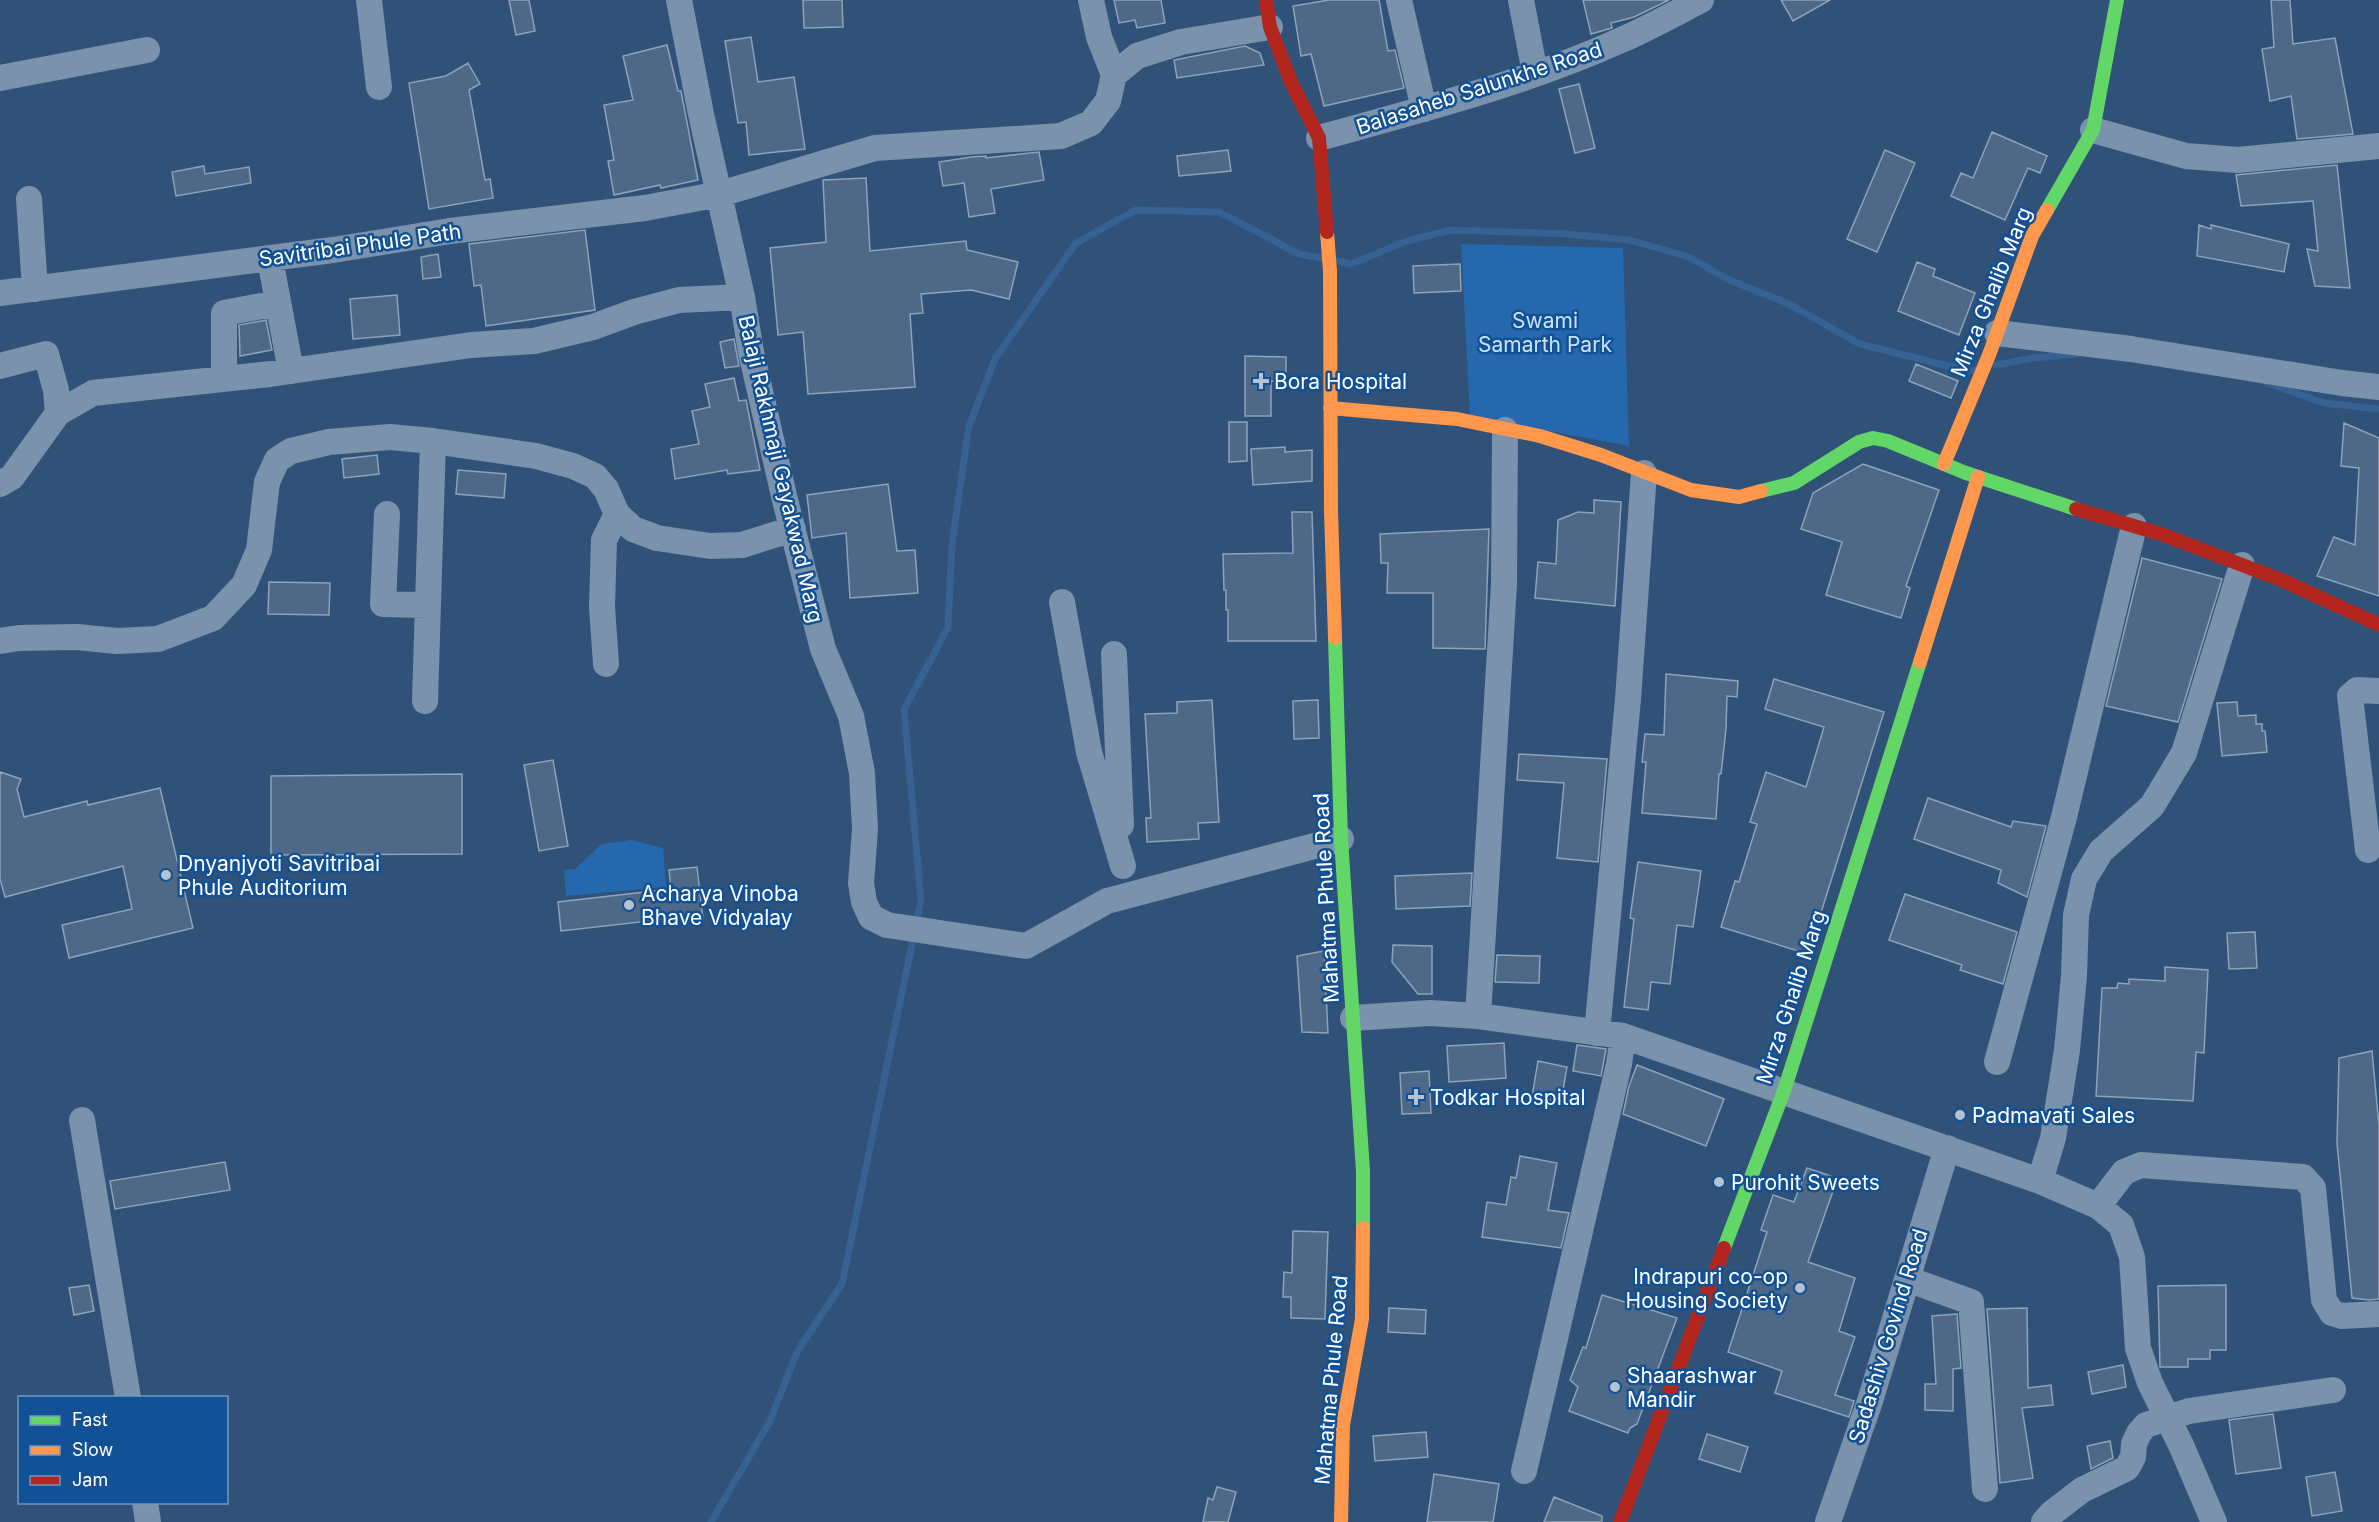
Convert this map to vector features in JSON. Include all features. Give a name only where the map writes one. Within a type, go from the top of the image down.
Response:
[{"type":"street","points":[[369,0],[379,87]]},
{"type":"street","name":"Balaji Rakhmaji Gayakwad Marg","points":[[679,0],[701,114],[742,297],[751,352],[793,529],[823,649],[851,716],[862,773],[865,829],[861,883],[864,902],[871,917],[887,926],[1026,946],[1107,901],[1125,897]]},
{"type":"street","points":[[1091,0],[1099,37],[1114,75],[1137,56],[1181,42],[1270,27]]},
{"type":"street","points":[[1266,0],[1270,27],[1292,82],[1319,138]]},
{"type":"street","points":[[1399,0],[1424,109]]},
{"type":"street","points":[[1521,0],[1535,73]]},
{"type":"street","name":"Balasaheb Salunkhe Road","points":[[1319,138],[1424,109],[1535,73],[1618,42],[1701,0]]},
{"type":"street","name":"Mirza Ghalib Marg","points":[[1944,464],[1993,344],[2032,236],[2093,130],[2117,0]]},
{"type":"street","points":[[0,78],[147,50]]},
{"type":"street","name":"Savitribai Phule Path","points":[[0,293],[270,259],[450,231],[645,208],[720,194],[875,148],[1061,136],[1090,123],[1108,101],[1114,75]]},
{"type":"street","points":[[2093,130],[2186,156],[2238,160],[2379,146]]},
{"type":"street","name":"Mahatma Phule Road","points":[[1319,138],[1330,271],[1331,511],[1341,839],[1363,1171],[1362,1319],[1344,1425],[1341,1522]]},
{"type":"street","points":[[29,199],[35,289]]},
{"type":"street","points":[[270,259],[291,371]]},
{"type":"street","points":[[0,484],[12,477],[58,413],[93,393],[291,371],[471,345],[534,341],[593,327],[634,312],[679,300],[742,297]]},
{"type":"street","points":[[225,378],[224,313],[278,303]]},
{"type":"street","points":[[1993,344],[2131,348],[2379,387]]},
{"type":"street","points":[[0,366],[46,354],[56,390],[58,413]]},
{"type":"street","points":[[1330,408],[1457,419],[1540,436],[1691,490],[1739,497],[1794,483],[1859,442],[1873,438],[1888,441],[1978,477],[2045,500],[2134,526],[2242,565],[2379,625]]},
{"type":"street","points":[[1478,1016],[1504,584],[1505,429]]},
{"type":"street","points":[[0,641],[19,638],[77,637],[117,641],[158,639],[213,618],[244,585],[259,550],[267,482],[277,460],[291,451],[329,442],[390,437],[433,441],[536,456],[573,466],[595,476],[606,489],[617,514],[633,529],[657,538],[710,546],[742,545],[793,529]]},
{"type":"street","points":[[425,701],[433,441]]},
{"type":"street","points":[[1597,1033],[1628,699],[1644,473]]},
{"type":"street","name":"Mirza Ghalib Marg","points":[[1620,1522],[1784,1091],[1978,477]]},
{"type":"street","points":[[387,514],[383,604],[428,605]]},
{"type":"street","points":[[606,664],[602,607],[604,540],[617,514]]},
{"type":"street","points":[[1997,1062],[2050,868],[2134,526]]},
{"type":"street","points":[[2040,1181],[2053,1138],[2067,1050],[2074,976],[2076,915],[2084,879],[2101,851],[2152,806],[2184,753],[2242,565]]},
{"type":"street","points":[[1062,602],[1089,753],[1123,866]]},
{"type":"street","points":[[1114,654],[1125,897],[1341,839]]},
{"type":"street","points":[[2368,850],[2350,696],[2357,690],[2379,691]]},
{"type":"street","points":[[2050,868],[2084,879]]},
{"type":"street","points":[[1353,1018],[1430,1013],[1478,1016],[1623,1036],[2040,1181],[2098,1206],[2121,1226],[2132,1257],[2138,1347],[2150,1383],[2181,1445],[2214,1522]]},
{"type":"street","points":[[1524,1471],[1619,1064],[1623,1036]]},
{"type":"street","points":[[82,1120],[128,1396]]},
{"type":"street","name":"Sadashiv Govind Road","points":[[1828,1522],[1870,1401],[1947,1148]]},
{"type":"street","points":[[2098,1206],[2124,1172],[2141,1165],[2303,1178],[2313,1188],[2324,1300],[2332,1313],[2342,1316],[2379,1314]]},
{"type":"street","points":[[1906,1279],[1971,1302],[1985,1489]]},
{"type":"street","points":[[2044,1522],[2052,1513],[2073,1510],[2082,1490],[2127,1468],[2133,1457],[2134,1444],[2146,1425],[2189,1411],[2333,1390]]},
{"type":"street","points":[[145,1504],[148,1522]]},
{"type":"green space","name":"Swami Samarth Park","points":[[1461,244],[1623,248],[1629,446],[1470,416]]},
{"type":"green space","points":[[631,840],[663,848],[666,887],[566,896],[564,870],[575,869],[602,844]]},
{"type":"building","points":[[509,0],[529,0],[535,31],[516,35]]},
{"type":"building","points":[[803,0],[842,0],[843,27],[804,28]]},
{"type":"building","points":[[1114,0],[1161,0],[1165,23],[1137,28],[1135,20],[1119,23]]},
{"type":"building","points":[[1329,0],[1379,0],[1388,51],[1395,50],[1404,88],[1324,106],[1311,54],[1301,56],[1293,6]]},
{"type":"building","points":[[1583,0],[1669,0],[1634,17],[1611,23],[1612,28],[1591,34]]},
{"type":"building","points":[[1781,0],[1830,0],[1793,21]]},
{"type":"building","points":[[2271,0],[2290,0],[2293,44],[2335,38],[2353,134],[2297,139],[2291,96],[2270,101],[2262,49],[2274,47]]},
{"type":"building","points":[[751,37],[758,82],[794,77],[805,149],[749,155],[746,122],[738,123],[725,41]]},
{"type":"building","points":[[667,45],[678,91],[681,91],[698,180],[614,195],[608,161],[614,160],[604,105],[633,100],[623,56]]},
{"type":"building","points":[[1245,46],[1260,53],[1264,65],[1177,78],[1174,60]]},
{"type":"building","points":[[468,63],[480,84],[469,90],[485,180],[490,179],[493,198],[429,209],[409,83],[446,76]]},
{"type":"building","points":[[1579,84],[1595,148],[1575,153],[1559,89]]},
{"type":"building","points":[[1992,132],[2047,156],[2040,173],[2028,168],[2005,220],[1951,196],[1961,173],[1973,178]]},
{"type":"building","points":[[1228,150],[1231,171],[1179,176],[1177,156]]},
{"type":"building","points":[[1885,150],[1915,163],[1877,252],[1847,239]]},
{"type":"building","points":[[1039,152],[1044,180],[991,189],[995,213],[969,217],[964,183],[943,186],[939,162]]},
{"type":"building","points":[[2337,165],[2350,288],[2315,286],[2307,249],[2318,251],[2313,201],[2241,206],[2236,175]]},
{"type":"building","points":[[204,166],[205,174],[249,167],[251,183],[176,196],[172,172]]},
{"type":"building","points":[[866,178],[870,251],[966,241],[967,250],[1018,262],[1009,299],[971,290],[921,294],[923,313],[910,314],[915,387],[808,394],[803,332],[778,335],[770,248],[826,242],[823,180]]},
{"type":"building","points":[[2199,225],[2211,229],[2211,225],[2289,244],[2284,272],[2197,256]]},
{"type":"building","points":[[585,230],[595,310],[486,326],[481,285],[474,286],[469,244]]},
{"type":"building","points":[[438,254],[441,277],[423,279],[421,257]]},
{"type":"building","points":[[1917,262],[1935,269],[1933,276],[1975,293],[1959,335],[1898,311]]},
{"type":"building","points":[[1460,264],[1461,291],[1414,293],[1413,266]]},
{"type":"building","points":[[397,295],[400,335],[353,339],[350,299]]},
{"type":"building","points":[[266,320],[272,350],[240,356],[239,325]]},
{"type":"building","points":[[734,339],[739,366],[725,368],[720,342]]},
{"type":"building","points":[[1245,356],[1286,357],[1286,382],[1271,381],[1271,416],[1245,416]]},
{"type":"building","points":[[1916,364],[1958,381],[1951,398],[1909,381]]},
{"type":"building","points":[[734,378],[739,401],[746,400],[760,470],[728,474],[727,470],[675,479],[671,449],[699,444],[692,411],[710,407],[705,384]]},
{"type":"building","points":[[1229,422],[1247,422],[1247,461],[1229,462]]},
{"type":"building","points":[[2344,423],[2379,438],[2379,596],[2317,576],[2334,537],[2355,545],[2359,468],[2341,466]]},
{"type":"building","points":[[1285,447],[1285,452],[1312,450],[1312,481],[1253,485],[1251,449]]},
{"type":"building","points":[[377,455],[379,474],[344,478],[342,459]]},
{"type":"building","points":[[1863,464],[1939,490],[1906,586],[1910,588],[1901,618],[1826,595],[1842,542],[1801,529],[1813,493]]},
{"type":"building","points":[[458,470],[506,474],[504,498],[456,494]]},
{"type":"building","points":[[888,484],[897,551],[915,550],[918,593],[850,598],[846,533],[812,538],[807,495]]},
{"type":"building","points":[[1594,500],[1621,502],[1615,606],[1535,598],[1538,562],[1556,564],[1558,520],[1578,512],[1594,513]]},
{"type":"building","points":[[1292,512],[1312,512],[1316,641],[1228,641],[1223,554],[1293,553]]},
{"type":"building","points":[[1489,529],[1485,649],[1433,648],[1433,593],[1387,593],[1388,563],[1381,563],[1380,534]]},
{"type":"building","points":[[2142,558],[2222,579],[2178,722],[2106,706]]},
{"type":"building","points":[[269,582],[330,583],[329,615],[268,614]]},
{"type":"building","points":[[1666,674],[1738,681],[1737,697],[1727,696],[1726,729],[1721,774],[1719,774],[1716,819],[1642,813],[1646,762],[1642,762],[1645,734],[1664,735]]},
{"type":"building","points":[[1774,679],[1884,712],[1808,954],[1721,927],[1735,881],[1739,882],[1757,824],[1750,822],[1766,772],[1806,787],[1824,727],[1765,709]]},
{"type":"building","points":[[1212,700],[1219,822],[1198,823],[1199,839],[1147,842],[1146,818],[1151,818],[1145,714],[1177,713],[1177,702]]},
{"type":"building","points":[[1318,700],[1319,738],[1294,739],[1293,701]]},
{"type":"building","points":[[2237,702],[2238,716],[2256,715],[2256,724],[2262,724],[2267,752],[2222,756],[2217,703]]},
{"type":"building","points":[[1519,754],[1607,759],[1598,862],[1557,858],[1564,783],[1517,780]]},
{"type":"building","points":[[553,760],[568,846],[539,851],[524,765]]},
{"type":"building","points":[[0,772],[21,779],[17,789],[24,817],[87,801],[88,805],[160,788],[193,928],[69,958],[62,925],[132,909],[123,866],[5,897],[0,879]]},
{"type":"building","points":[[462,774],[462,854],[271,855],[271,776]]},
{"type":"building","points":[[1928,798],[2011,827],[2013,821],[2046,826],[2027,897],[1998,883],[2001,870],[1914,839]]},
{"type":"building","points":[[1638,862],[1701,871],[1693,927],[1677,925],[1670,984],[1651,982],[1648,1010],[1624,1007],[1634,919],[1630,918]]},
{"type":"building","points":[[697,867],[703,919],[675,922],[675,918],[561,931],[558,902],[671,889],[669,870]]},
{"type":"building","points":[[1472,873],[1470,906],[1396,909],[1395,876]]},
{"type":"building","points":[[1905,894],[2017,932],[2003,984],[1960,970],[1962,965],[1889,940]]},
{"type":"building","points":[[2255,932],[2257,968],[2229,969],[2227,933]]},
{"type":"building","points":[[1393,945],[1432,946],[1432,994],[1418,994],[1392,962]]},
{"type":"building","points":[[1324,951],[1328,1033],[1302,1032],[1297,956]]},
{"type":"building","points":[[1497,955],[1540,956],[1539,983],[1495,982]]},
{"type":"building","points":[[2165,967],[2208,970],[2204,1053],[2196,1052],[2193,1101],[2096,1096],[2102,988],[2117,988],[2118,983],[2129,984],[2129,979],[2165,981]]},
{"type":"building","points":[[1504,1043],[1506,1078],[1449,1082],[1447,1046]]},
{"type":"building","points":[[1577,1045],[1606,1049],[1601,1076],[1573,1071]]},
{"type":"building","points":[[2372,1051],[2379,1126],[2379,1299],[2369,1300],[2352,1298],[2337,1143],[2339,1058]]},
{"type":"building","points":[[1538,1061],[1567,1067],[1561,1102],[1532,1097]]},
{"type":"building","points":[[1637,1065],[1724,1099],[1706,1146],[1623,1114],[1629,1086]]},
{"type":"building","points":[[1429,1071],[1431,1113],[1402,1114],[1400,1073]]},
{"type":"building","points":[[1520,1156],[1557,1163],[1548,1210],[1569,1213],[1561,1248],[1482,1237],[1487,1202],[1506,1205],[1511,1177],[1516,1178]]},
{"type":"building","points":[[225,1162],[230,1190],[115,1209],[110,1181]]},
{"type":"building","points":[[1807,1168],[1831,1176],[1827,1188],[1833,1191],[1808,1262],[1855,1278],[1839,1331],[1855,1337],[1835,1395],[1854,1401],[1849,1417],[1775,1393],[1782,1371],[1728,1352],[1767,1232],[1761,1230],[1773,1195],[1794,1202]]},
{"type":"building","points":[[1293,1231],[1328,1232],[1325,1319],[1291,1318],[1291,1297],[1283,1297],[1284,1272],[1292,1273]]},
{"type":"building","points":[[89,1285],[94,1311],[74,1315],[69,1288]]},
{"type":"building","points":[[2226,1285],[2226,1350],[2210,1350],[2210,1359],[2188,1359],[2188,1367],[2160,1367],[2158,1286]]},
{"type":"building","points":[[1602,1295],[1677,1318],[1637,1424],[1630,1428],[1628,1433],[1569,1411],[1578,1387],[1570,1380],[1583,1347],[1586,1348]]},
{"type":"building","points":[[1389,1308],[1426,1310],[1425,1334],[1388,1332]]},
{"type":"building","points":[[2027,1308],[2028,1388],[2051,1385],[2053,1405],[2022,1408],[2033,1478],[2000,1483],[1987,1309]]},
{"type":"building","points":[[1957,1314],[1961,1368],[1953,1369],[1953,1411],[1925,1410],[1925,1384],[1936,1384],[1932,1316]]},
{"type":"building","points":[[2123,1365],[2126,1387],[2092,1394],[2088,1372]]},
{"type":"building","points":[[2273,1414],[2281,1468],[2236,1474],[2229,1420]]},
{"type":"building","points":[[1426,1432],[1428,1457],[1375,1461],[1373,1436]]},
{"type":"building","points":[[1707,1434],[1748,1447],[1740,1472],[1699,1459]]},
{"type":"building","points":[[2110,1441],[2113,1458],[2091,1469],[2087,1446]]},
{"type":"building","points":[[2335,1472],[2342,1511],[2312,1516],[2306,1477]]},
{"type":"building","points":[[1434,1474],[1499,1484],[1493,1522],[1427,1522]]},
{"type":"building","points":[[1217,1487],[1236,1492],[1228,1522],[1203,1522],[1208,1498],[1213,1500]]},
{"type":"building","points":[[1554,1497],[1602,1516],[1602,1522],[1544,1522]]},
{"type":"waterway","points":[[711,1522],[770,1421],[797,1352],[842,1284],[921,900],[904,710],[948,627],[952,543],[969,426],[995,359],[1076,243],[1136,210],[1219,212],[1299,254],[1321,258]]},
{"type":"waterway","points":[[1338,261],[1351,264],[1407,241],[1450,230],[1567,234],[1629,240],[1689,257],[1727,279],[1787,303],[1860,344],[1968,371],[1974,370]]},
{"type":"waterway","points":[[1996,365],[2033,358],[2077,354]]},
{"type":"waterway","points":[[2265,382],[2324,403],[2379,409]]},
{"type":"traffic: fast","points":[[2047,210],[2093,130],[2117,0]]},
{"type":"traffic: fast","points":[[1761,491],[1794,483],[1859,442],[1873,438],[1888,441],[1966,473],[2076,509]]},
{"type":"traffic: fast","points":[[1335,638],[1341,839],[1363,1171],[1363,1228]]},
{"type":"traffic: fast","points":[[1724,1248],[1784,1091],[1920,662]]},
{"type":"traffic: slow","points":[[1944,464],[1989,355],[2032,236],[2047,210]]},
{"type":"traffic: slow","points":[[1327,232],[1330,271],[1331,511],[1335,638]]},
{"type":"traffic: slow","points":[[1330,408],[1457,419],[1540,436],[1601,455],[1691,490],[1739,497],[1761,491]]},
{"type":"traffic: slow","points":[[1920,662],[1978,477]]},
{"type":"traffic: slow","points":[[1341,1522],[1343,1425],[1362,1319],[1363,1228]]},
{"type":"traffic: jam","points":[[1266,0],[1270,27],[1291,82],[1319,138],[1327,232]]},
{"type":"traffic: jam","points":[[2076,509],[2161,534],[2284,581],[2379,625]]},
{"type":"traffic: jam","points":[[1620,1522],[1724,1248]]},
{"type":"place","name":"Bora Hospital","points":[[1261,381]]},
{"type":"place","name":"Dnyanjyoti Savitribai Phule Auditorium","points":[[166,875]]},
{"type":"place","name":"Acharya Vinoba Bhave Vidyalay","points":[[629,905]]},
{"type":"place","name":"Todkar Hospital","points":[[1416,1097]]},
{"type":"place","name":"Padmavati Sales","points":[[1960,1115]]},
{"type":"place","name":"Purohit Sweets","points":[[1719,1182]]},
{"type":"place","name":"Indrapuri co-op Housing Society","points":[[1800,1288]]},
{"type":"place","name":"Shaarashwar Mandir","points":[[1615,1387]]}]
